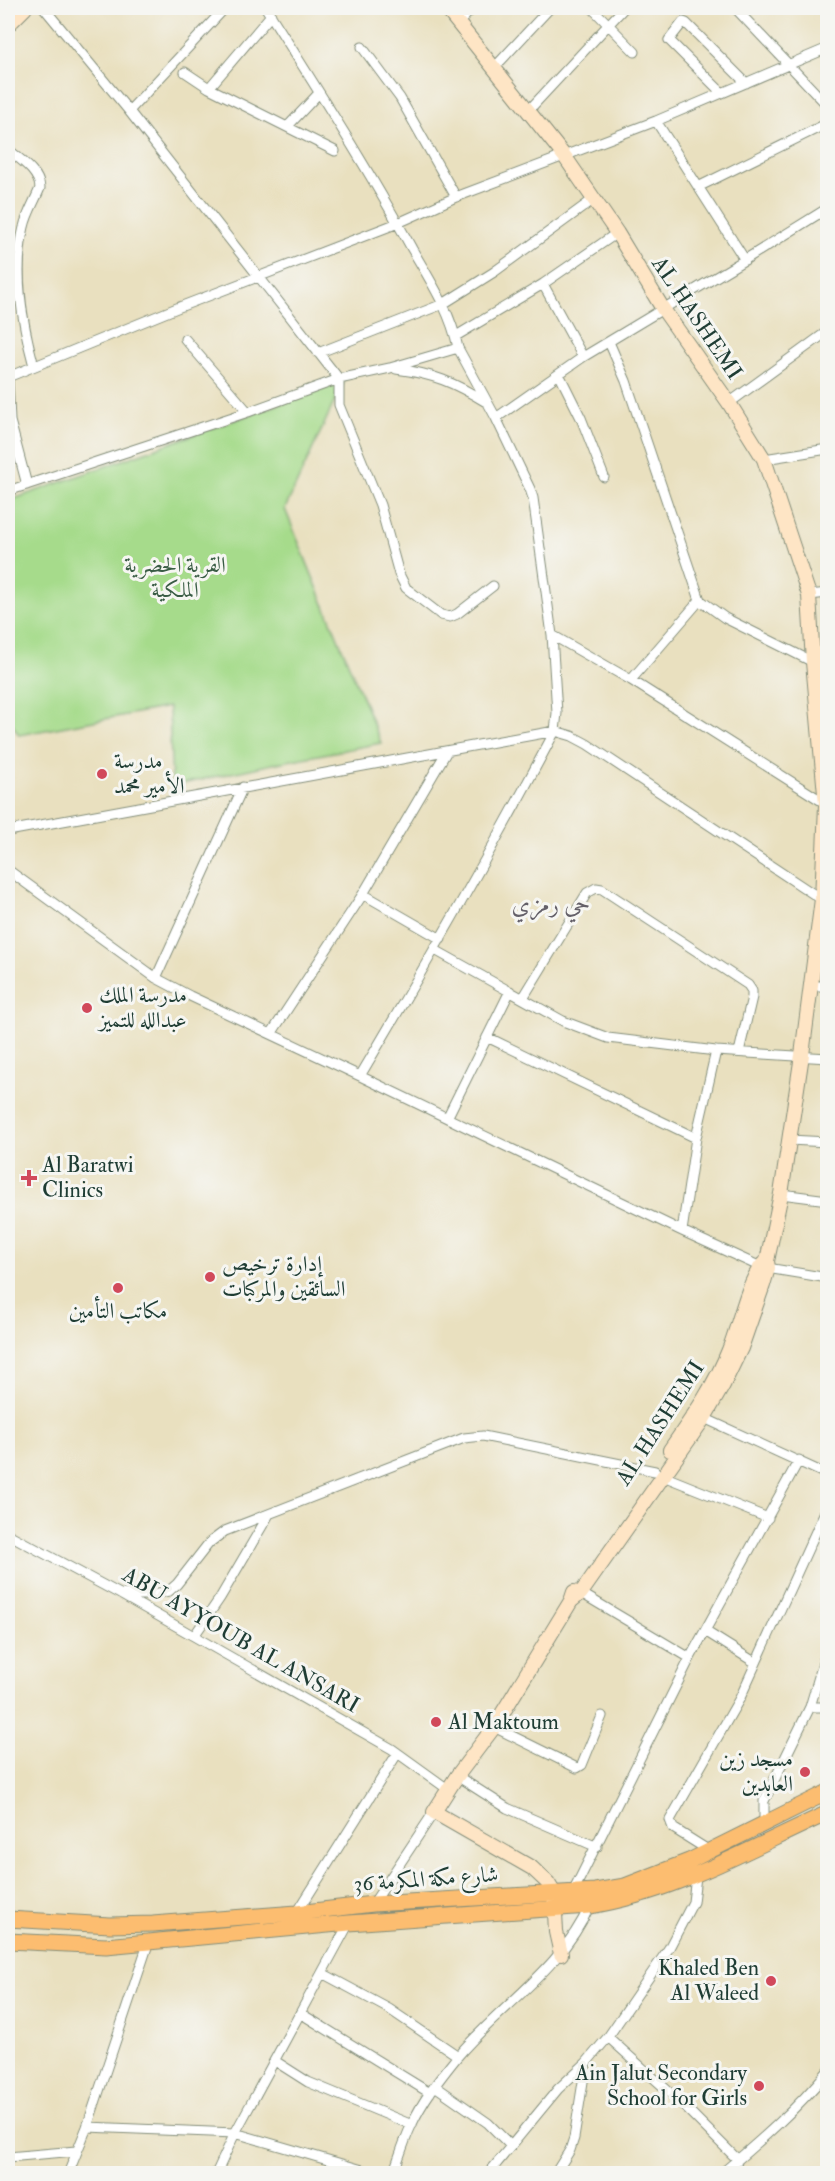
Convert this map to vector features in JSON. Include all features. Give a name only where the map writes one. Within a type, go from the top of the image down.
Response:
[{"type":"main road","name":"شارع مكة المكرمة 36","points":[[8,1919],[110,1925],[297,1913],[373,1904],[595,1891],[625,1886],[689,1861],[828,1792]]},
{"type":"main road","name":"شارع مكة المكرمة 36","points":[[8,1941],[106,1946],[148,1944],[349,1923],[555,1910],[616,1902],[696,1876],[828,1813]]},
{"type":"street","points":[[8,25],[25,8]]},
{"type":"street","points":[[44,8],[129,111],[339,380],[339,405],[380,505],[399,574],[406,588],[441,615],[450,617],[493,586]]},
{"type":"street","points":[[129,111],[225,8]]},
{"type":"street","name":"AL HASHEMI","points":[[434,1812],[457,1776],[494,1727],[576,1597],[575,1590],[659,1473],[704,1418],[723,1385],[765,1265],[781,1194],[825,901],[827,805],[822,696],[813,662],[809,595],[764,459],[729,403],[663,309],[617,233],[565,157],[446,8]]},
{"type":"street","points":[[458,23],[473,8]]},
{"type":"street","points":[[494,68],[550,8]]},
{"type":"street","points":[[592,8],[635,52]]},
{"type":"street","points":[[528,111],[624,8]]},
{"type":"street","points":[[735,8],[828,106]]},
{"type":"street","points":[[209,87],[269,11],[398,223],[443,304],[456,336],[458,348],[496,418],[530,489],[532,498],[552,635],[557,713],[555,731],[435,950],[360,1076]]},
{"type":"street","points":[[722,93],[669,39],[683,22],[746,83]]},
{"type":"street","points":[[362,47],[400,98],[456,197]]},
{"type":"street","points":[[27,485],[10,421],[8,377],[258,276],[398,223],[456,197],[656,121],[828,48]]},
{"type":"street","points":[[185,72],[209,87],[335,151]]},
{"type":"street","points":[[288,126],[318,93]]},
{"type":"street","points":[[656,121],[744,260]]},
{"type":"street","points":[[698,187],[828,123]]},
{"type":"street","points":[[8,149],[31,169],[40,181],[40,188],[24,225],[20,255],[24,327],[34,366]]},
{"type":"street","points":[[318,353],[443,304],[494,272],[594,199]]},
{"type":"street","points":[[496,418],[584,357],[828,208]]},
{"type":"street","points":[[456,336],[543,284],[617,233]]},
{"type":"street","points":[[543,284],[584,357]]},
{"type":"street","points":[[729,403],[828,331]]},
{"type":"street","points":[[185,339],[248,412]]},
{"type":"street","points":[[609,342],[626,381],[700,600],[725,618],[813,662]]},
{"type":"street","points":[[8,491],[339,380],[458,348]]},
{"type":"street","points":[[390,368],[440,377],[486,402]]},
{"type":"street","points":[[559,374],[581,418],[604,477]]},
{"type":"street","points":[[764,459],[828,449]]},
{"type":"street","points":[[809,595],[828,593]]},
{"type":"street","points":[[631,680],[700,600]]},
{"type":"street","points":[[552,635],[631,680],[827,805]]},
{"type":"street","points":[[8,831],[555,731],[587,744],[825,901]]},
{"type":"street","points":[[271,1034],[363,894],[447,751]]},
{"type":"street","points":[[156,978],[243,787]]},
{"type":"street","points":[[8,872],[156,978],[189,996],[682,1232],[765,1265],[828,1278]]},
{"type":"street","points":[[523,998],[587,893],[596,888],[602,889],[748,985],[752,997],[739,1052]]},
{"type":"street","points":[[363,894],[441,939]]},
{"type":"street","points":[[435,950],[563,1021],[608,1038],[716,1051],[828,1058]]},
{"type":"street","points":[[812,986],[828,986]]},
{"type":"street","points":[[447,1118],[510,991]]},
{"type":"street","points":[[487,1037],[696,1138]]},
{"type":"street","points":[[682,1232],[696,1138],[716,1051]]},
{"type":"street","points":[[789,1140],[828,1142]]},
{"type":"street","points":[[781,1194],[828,1200]]},
{"type":"street","name":"AL HASHEMI","points":[[659,1473],[734,1352]]},
{"type":"street","points":[[704,1418],[828,1475]]},
{"type":"street","points":[[120,1594],[169,1591],[177,1584],[198,1555],[217,1537],[240,1524],[268,1516],[464,1438],[483,1436],[659,1473],[768,1518]]},
{"type":"street","points":[[573,1892],[690,1658],[799,1460]]},
{"type":"street","points":[[708,1850],[673,1827],[670,1820],[720,1735],[756,1663],[828,1505]]},
{"type":"street","points":[[194,1636],[220,1598],[268,1516]]},
{"type":"street","name":"ABU AYYOUB AL ANSARI","points":[[8,1534],[194,1636],[397,1754],[449,1790]]},
{"type":"street","points":[[576,1597],[690,1658]]},
{"type":"street","points":[[705,1631],[756,1663]]},
{"type":"street","points":[[766,1824],[764,1802],[810,1707],[828,1646]]},
{"type":"street","points":[[810,1707],[828,1707]]},
{"type":"street","points":[[494,1727],[577,1768],[582,1765],[602,1716]]},
{"type":"street","points":[[297,1913],[397,1754]]},
{"type":"street","points":[[457,1776],[507,1808],[597,1847]]},
{"type":"street","points":[[373,1904],[434,1812],[532,1868],[548,1883],[554,1893],[556,1932],[561,1954]]},
{"type":"street","points":[[488,2174],[558,2088],[586,2063],[608,2037],[669,1948],[693,1902],[696,1876]]},
{"type":"street","points":[[393,2174],[412,2125],[432,2089],[458,2056],[561,1954],[581,1923],[595,1891]]},
{"type":"street","points":[[216,2174],[235,2133],[349,1923]]},
{"type":"street","points":[[68,2174],[87,2127],[148,1944]]},
{"type":"street","points":[[322,1973],[389,2009],[458,2056]]},
{"type":"street","points":[[300,2013],[488,2123],[510,2145]]},
{"type":"street","points":[[608,2037],[677,2099],[738,2160]]},
{"type":"street","points":[[275,2061],[308,2082],[412,2125]]},
{"type":"street","points":[[555,2174],[570,2150],[578,2125],[586,2063]]},
{"type":"street","points":[[721,2174],[813,2089],[828,2071]]},
{"type":"street","points":[[87,2127],[235,2133],[376,2174]]},
{"type":"street","points":[[8,2157],[76,2151]]},
{"type":"street","points":[[562,2164],[569,2174]]},
{"type":"green space","name":"القرية الحضرية الملكية","points":[[344,381],[285,509],[381,743],[172,786],[169,707],[19,735],[8,717],[8,501]]},
{"type":"place","name":"مدرسة الأمير محمد","points":[[102,774]]},
{"type":"place","name":"مدرسة الملك عبدالله للتميز","points":[[87,1008]]},
{"type":"place","name":"Al Baratwi Clinics","points":[[29,1178]]},
{"type":"place","name":"إدارة ترخيص السائقين والمركبات","points":[[210,1277]]},
{"type":"place","name":"مكاتب التأمين","points":[[118,1288]]},
{"type":"place","name":"Al Maktoum","points":[[436,1722]]},
{"type":"place","name":"مسجد زين العابدين","points":[[805,1772]]},
{"type":"place","name":"Khaled Ben Al Waleed","points":[[771,1981]]},
{"type":"place","name":"Ain Jalut Secondary School for Girls","points":[[759,2086]]},
{"type":"district","name":"حي رمزي","points":[[551,904]]}]
